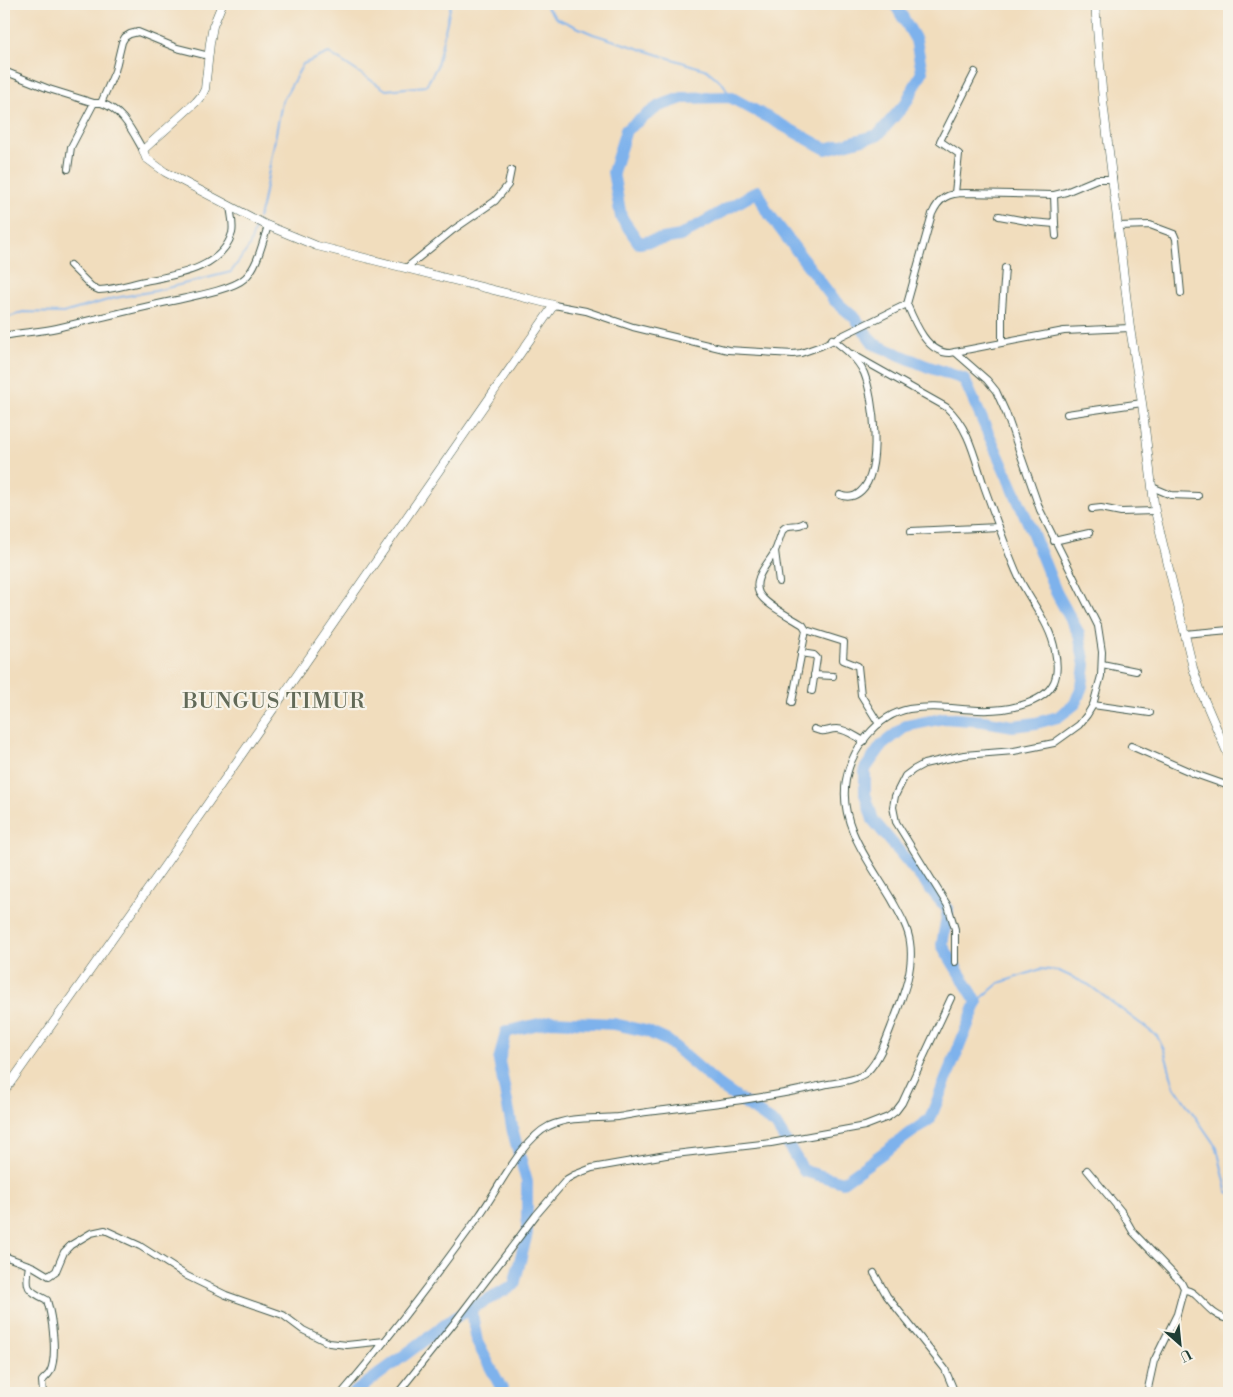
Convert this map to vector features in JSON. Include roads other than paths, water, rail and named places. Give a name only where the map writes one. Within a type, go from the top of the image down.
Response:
[{"type":"street","points":[[143,150],[202,95],[205,89],[214,26],[222,4]]},
{"type":"street","points":[[1095,4],[1112,179],[1155,512],[1184,634],[1201,692],[1229,756]]},
{"type":"street","points":[[68,169],[72,147],[115,71],[125,37],[138,32],[177,48],[209,56]]},
{"type":"street","points":[[4,71],[49,89],[114,108],[122,116],[146,158],[165,172],[267,226],[317,246],[554,305],[586,311],[633,327],[728,350],[793,354],[808,351],[907,304]]},
{"type":"street","points":[[955,193],[959,154],[940,141],[975,72]]},
{"type":"street","points":[[406,268],[453,230],[495,202],[508,185],[511,170]]},
{"type":"street","points":[[1112,179],[1097,179],[1054,195],[955,193],[944,196],[936,205],[907,304],[914,320],[932,347],[943,353],[1064,331],[1130,328]]},
{"type":"street","points":[[1054,195],[1056,236]]},
{"type":"street","points":[[70,265],[92,287],[100,290],[189,272],[204,265],[218,254],[228,242],[232,233],[231,207]]},
{"type":"street","points":[[999,216],[1055,224]]},
{"type":"street","points":[[1118,226],[1150,225],[1174,234],[1181,293]]},
{"type":"street","points":[[4,336],[55,328],[236,285],[250,272],[267,226]]},
{"type":"street","points":[[1002,342],[1005,268]]},
{"type":"street","points":[[4,1092],[165,865],[554,305]]},
{"type":"street","points":[[342,1393],[385,1340],[481,1213],[525,1145],[546,1128],[570,1120],[620,1117],[654,1111],[720,1104],[804,1090],[857,1078],[867,1072],[886,1038],[908,980],[911,955],[910,943],[901,915],[853,834],[845,803],[845,784],[855,754],[862,740],[879,724],[909,709],[943,707],[981,710],[1016,706],[1037,700],[1056,680],[1057,664],[1052,638],[1046,624],[1023,586],[999,528],[963,425],[955,414],[934,399],[852,354],[832,340]]},
{"type":"street","points":[[955,352],[987,380],[996,391],[1006,413],[1040,510],[1098,626],[1103,664],[1095,705],[1079,726],[1054,743],[1014,751],[964,755],[924,764],[905,776],[895,796],[893,807],[896,822],[948,906],[953,919],[956,941],[955,962]]},
{"type":"street","points":[[840,495],[850,497],[863,489],[871,477],[875,446],[871,400],[863,371],[852,354]]},
{"type":"street","points":[[1067,414],[1142,403]]},
{"type":"street","points":[[1152,488],[1171,495],[1198,496]]},
{"type":"street","points":[[1092,509],[1101,508],[1121,512],[1155,512]]},
{"type":"street","points":[[804,523],[800,526],[789,525],[782,529],[775,551],[758,581],[759,593],[769,603],[802,625],[806,630],[844,642],[843,660],[858,666],[861,695],[879,724]]},
{"type":"street","points":[[911,530],[999,528]]},
{"type":"street","points":[[1054,541],[1089,533]]},
{"type":"street","points":[[775,551],[779,582]]},
{"type":"street","points":[[792,702],[806,630]]},
{"type":"street","points":[[1184,634],[1229,630]]},
{"type":"street","points":[[801,653],[816,656],[817,659],[812,690]]},
{"type":"street","points":[[1103,664],[1136,671]]},
{"type":"street","points":[[814,675],[833,676]]},
{"type":"street","points":[[1095,705],[1150,713]]},
{"type":"street","points":[[814,729],[825,733],[838,729],[862,740]]},
{"type":"street","points":[[1131,746],[1229,786]]},
{"type":"street","points":[[398,1393],[536,1215],[567,1179],[592,1168],[666,1155],[772,1143],[866,1126],[888,1117],[896,1111],[906,1095],[951,998]]},
{"type":"street","points":[[1087,1170],[1121,1211],[1133,1232],[1181,1282],[1184,1290],[1177,1314],[1157,1354],[1147,1393]]},
{"type":"street","points":[[4,1256],[29,1265],[49,1276],[56,1271],[64,1252],[72,1244],[91,1233],[105,1230],[140,1246],[187,1276],[226,1295],[278,1312],[311,1335],[329,1343],[347,1345],[385,1340]]},
{"type":"street","points":[[29,1265],[27,1283],[31,1292],[46,1300],[51,1315],[53,1344],[51,1366],[49,1373],[42,1381],[43,1393]]},
{"type":"street","points":[[874,1273],[887,1296],[945,1369],[955,1393]]},
{"type":"street","points":[[1184,1290],[1193,1292],[1216,1315],[1229,1319]]},
{"type":"waterway","points":[[258,218],[262,207],[282,102],[303,64],[329,53],[386,90],[426,86],[437,66],[451,4]]},
{"type":"waterway","points":[[544,4],[556,18],[593,34],[707,70],[724,85],[730,97]]},
{"type":"waterway","points":[[354,1393],[454,1318],[514,1285],[527,1233],[527,1182],[513,1132],[499,1061],[506,1032],[551,1021],[614,1024],[646,1031],[668,1041],[721,1087],[776,1125],[804,1171],[843,1182],[930,1119],[977,1002],[942,945],[948,910],[873,820],[865,794],[865,769],[882,745],[906,726],[944,718],[983,721],[1013,726],[1036,723],[1058,717],[1075,704],[1082,686],[1085,665],[1079,634],[1056,592],[1031,529],[964,379],[926,366],[874,344],[856,319],[834,300],[766,210],[758,191],[680,236],[639,243],[621,217],[613,172],[626,130],[659,106],[682,98],[730,97],[826,149],[878,135],[906,103],[922,72],[916,40],[895,4]]},
{"type":"waterway","points":[[4,319],[23,312],[63,313],[115,298],[155,291],[231,272],[249,247],[257,222]]},
{"type":"waterway","points":[[977,1002],[999,983],[1041,969],[1059,971],[1089,985],[1157,1036],[1164,1050],[1174,1086],[1217,1148],[1229,1193]]},
{"type":"waterway","points":[[471,1308],[477,1342],[504,1393]]},
{"type":"district","name":"BUNGUS TIMUR","points":[[274,700]]}]
